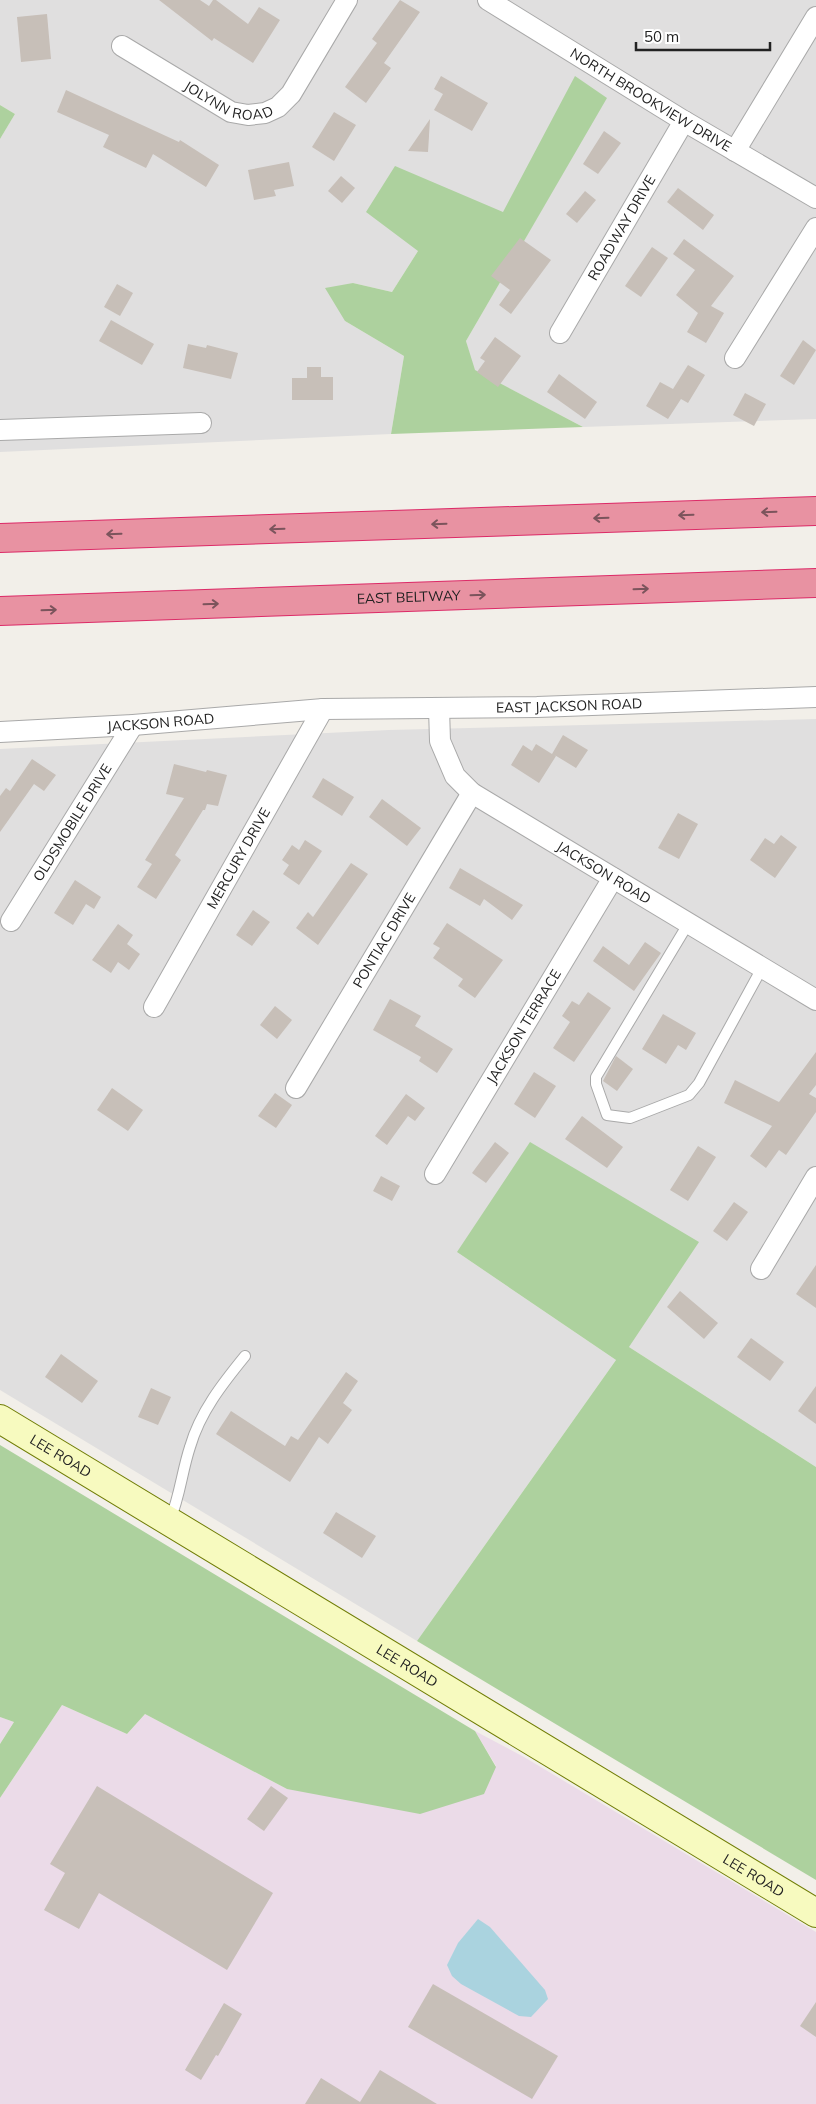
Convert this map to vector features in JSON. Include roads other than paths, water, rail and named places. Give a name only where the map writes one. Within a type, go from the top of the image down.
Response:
[{"type":"highway","points":[[0,538],[816,511]]},
{"type":"highway","name":"EAST BELTWAY","points":[[0,611],[816,584]]},
{"type":"street","name":"JOLYNN ROAD","points":[[122,46],[231,112],[248,115],[265,113],[278,108],[291,94],[347,0]]},
{"type":"street","name":"NORTH BROOKVIEW DRIVE","points":[[488,0],[684,121],[816,198]]},
{"type":"street","points":[[735,151],[816,16]]},
{"type":"street","name":"ROADWAY DRIVE","points":[[560,333],[684,121]]},
{"type":"street","points":[[735,358],[816,228]]},
{"type":"street","points":[[0,430],[201,423]]},
{"type":"street","name":"EAST JACKSON ROAD","points":[[323,709],[537,707],[816,697]]},
{"type":"street","name":"JACKSON ROAD","points":[[439,708],[440,741],[455,776],[472,793],[816,1000]]},
{"type":"street","name":"JACKSON ROAD","points":[[0,732],[133,725],[323,709]]},
{"type":"street","name":"MERCURY DRIVE","points":[[154,1007],[323,709]]},
{"type":"street","name":"OLDSMOBILE DRIVE","points":[[12,921],[133,725]]},
{"type":"street","name":"PONTIAC DRIVE","points":[[296,1088],[472,793]]},
{"type":"street","name":"JACKSON TERRACE","points":[[435,1174],[613,878]]},
{"type":"street","points":[[761,1269],[816,1177]]},
{"type":"street","name":"LEE ROAD","points":[[0,1419],[816,1913]]},
{"type":"lane","points":[[688,924],[596,1077],[596,1084],[607,1115],[630,1118],[690,1095],[699,1083],[762,968]]},
{"type":"lane","points":[[170,1521],[178,1500],[190,1447],[200,1420],[219,1388],[245,1356]]},
{"type":"water","points":[[478,1919],[490,1927],[545,1990],[548,1999],[531,2017],[519,2016],[461,1984],[452,1976],[447,1965],[458,1943]]}]
